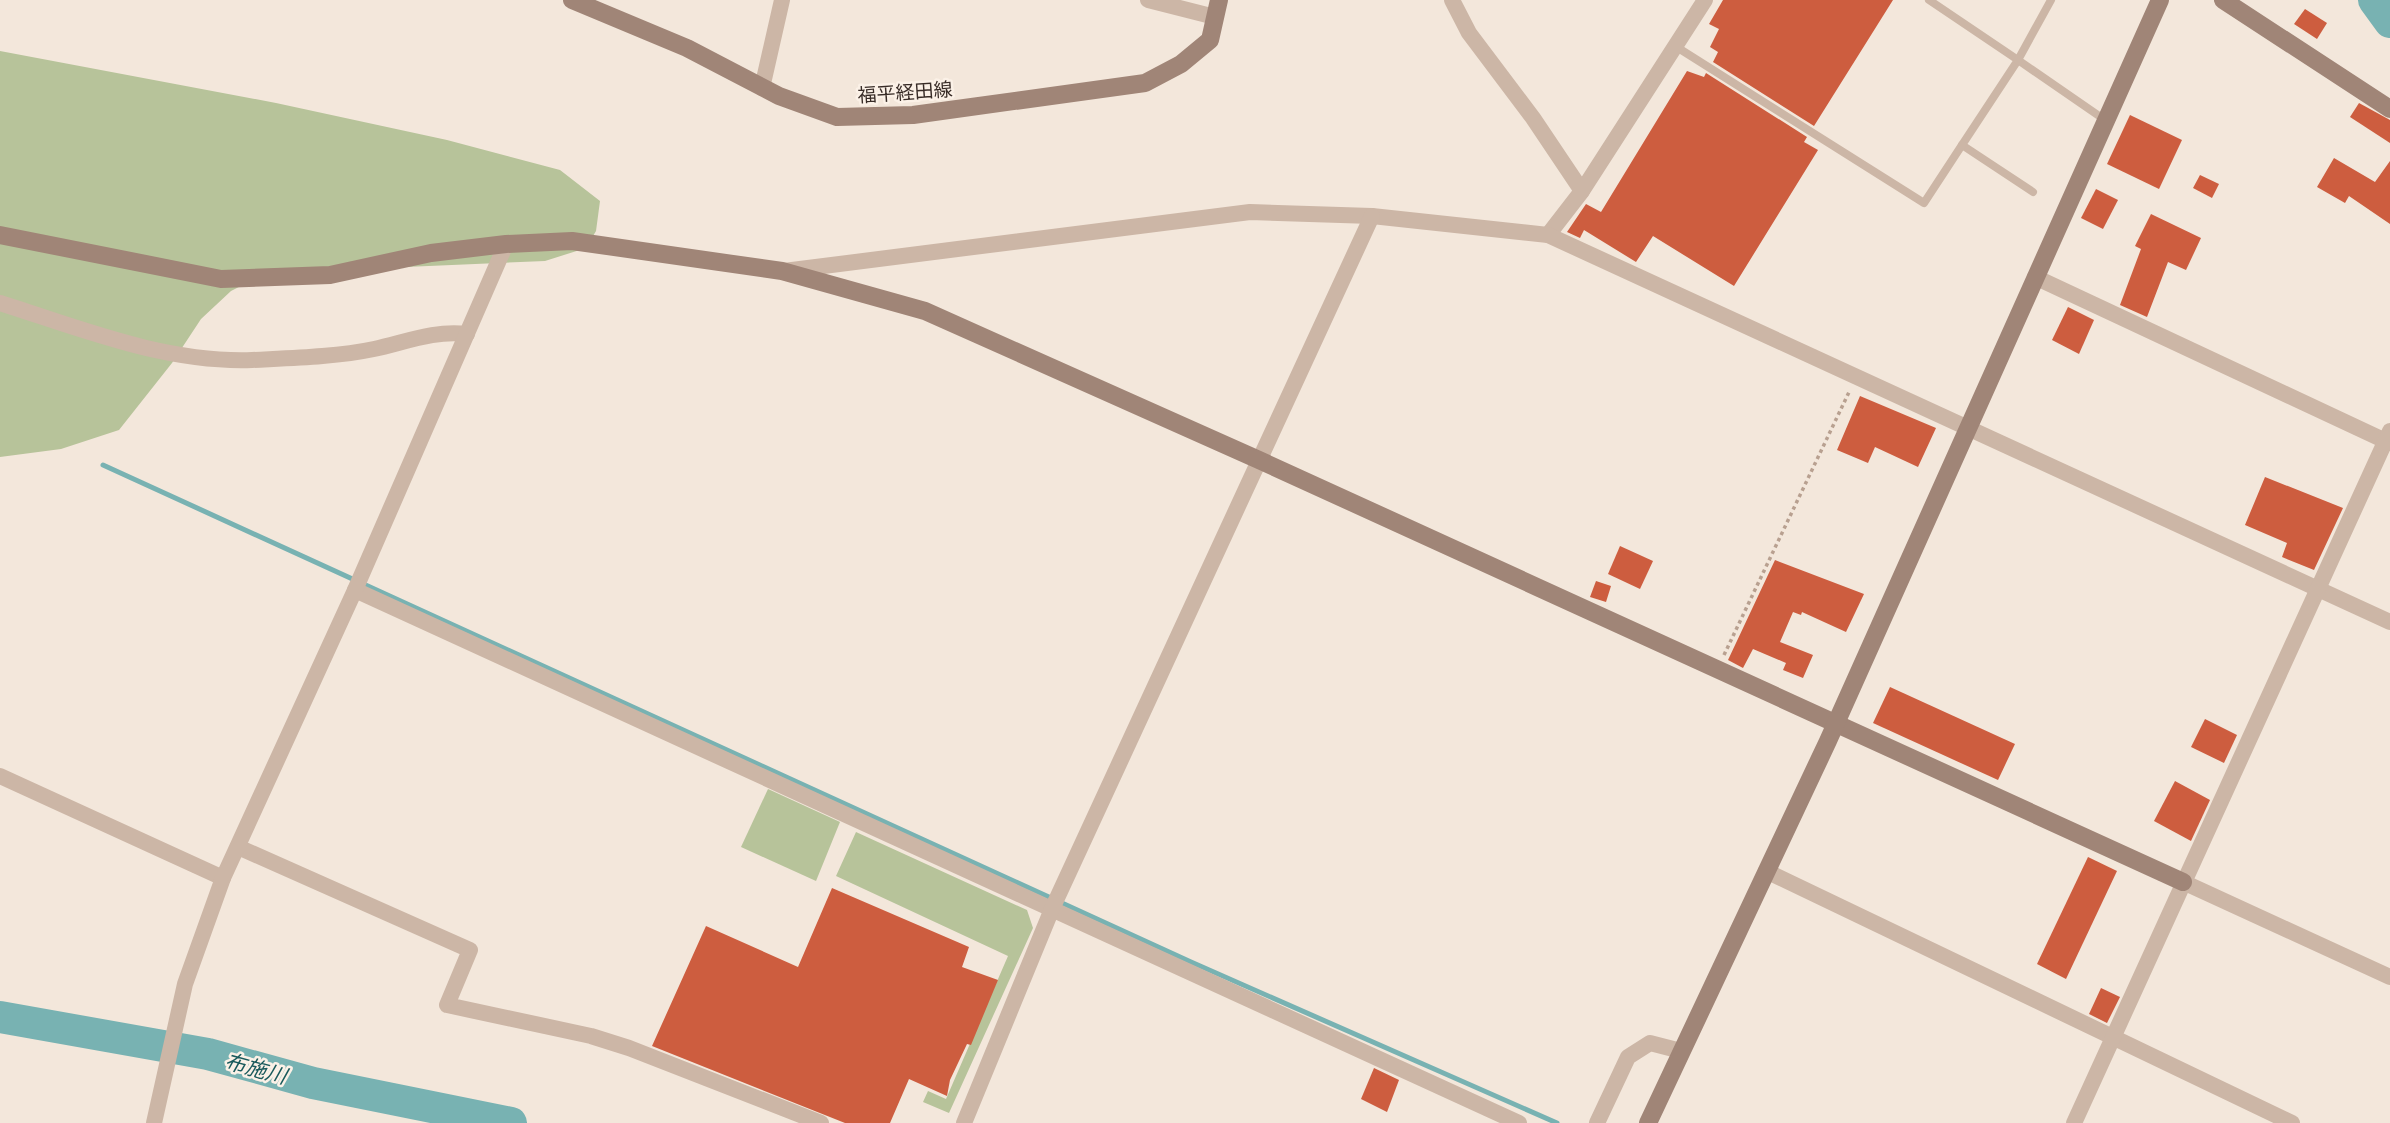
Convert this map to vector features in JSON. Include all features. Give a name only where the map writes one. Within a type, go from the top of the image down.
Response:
[{"type":"street","name":"福平経田線","points":[[572,0],[687,48],[762,88],[837,117],[913,115],[1145,83],[1181,64],[1210,40],[1217,9]]},
{"type":"street","points":[[762,88],[782,0]]},
{"type":"street","points":[[1148,0],[1217,9]]},
{"type":"street","points":[[1452,0],[1469,33],[1533,118],[1582,191]]},
{"type":"street","points":[[1548,235],[1582,191],[1705,0]]},
{"type":"street","points":[[1648,1123],[1835,724],[2160,0]]},
{"type":"street","points":[[2223,0],[2390,109]]},
{"type":"street","points":[[782,271],[1250,212],[1372,216],[1548,235],[2390,622]]},
{"type":"street","points":[[964,1123],[1052,909],[1372,216]]},
{"type":"street","points":[[0,235],[221,279],[330,275],[431,253],[506,244],[572,241],[782,271],[925,311],[1259,460],[2390,977]]},
{"type":"street","points":[[154,1123],[185,984],[223,878],[355,590],[506,244]]},
{"type":"street","points":[[2035,277],[2388,439],[2074,1123]]},
{"type":"street","points":[[0,303],[147,349],[190,357],[251,360],[372,349],[444,331],[467,334]]},
{"type":"street","points":[[355,590],[1519,1123]]},
{"type":"street","points":[[0,776],[223,878]]},
{"type":"street","points":[[238,847],[470,950],[447,1005],[604,1040],[821,1123]]},
{"type":"street","points":[[1766,871],[2292,1123]]},
{"type":"street","points":[[1597,1123],[1628,1057],[1650,1044],[1681,1051]]},
{"type":"lane","points":[[1929,0],[2105,120]]},
{"type":"lane","points":[[1675,46],[1924,203],[2018,60],[2051,0]]},
{"type":"lane","points":[[1962,145],[2033,192]]},
{"type":"path","points":[[1717,670],[1857,376]]},
{"type":"green space","points":[[0,51],[276,103],[447,140],[560,170],[600,201],[596,231],[586,248],[545,261],[266,273],[231,291],[201,319],[172,363],[119,430],[61,449],[0,457]]},
{"type":"green space","points":[[768,789],[840,822],[816,881],[741,847]]},
{"type":"green space","points":[[856,832],[1027,910],[1033,928],[949,1113],[923,1102],[928,1091],[946,1099],[1008,956],[836,876]]},
{"type":"building","points":[[1723,0],[1893,0],[1814,126],[1713,62],[1718,52],[1710,47],[1719,29],[1709,24]]},
{"type":"building","points":[[2305,9],[2327,23],[2317,39],[2294,24]]},
{"type":"building","points":[[1687,71],[1704,77],[1706,73],[1807,137],[1804,142],[1818,150],[1734,286],[1653,236],[1636,262],[1584,230],[1580,238],[1567,232],[1586,204],[1601,212]]},
{"type":"building","points":[[2359,103],[2390,120],[2390,143],[2350,117]]},
{"type":"building","points":[[2130,115],[2182,140],[2159,189],[2107,164]]},
{"type":"building","points":[[2334,158],[2375,182],[2390,161],[2390,224],[2349,196],[2345,203],[2317,187]]},
{"type":"building","points":[[2200,175],[2219,184],[2212,198],[2193,188]]},
{"type":"building","points":[[2096,189],[2118,200],[2103,229],[2081,218]]},
{"type":"building","points":[[2151,214],[2201,238],[2186,270],[2168,262],[2147,317],[2120,305],[2141,249],[2135,246]]},
{"type":"building","points":[[2068,307],[2094,320],[2079,354],[2052,340]]},
{"type":"building","points":[[1860,396],[1936,428],[1918,467],[1875,447],[1868,463],[1837,450]]},
{"type":"building","points":[[2265,477],[2343,508],[2314,570],[2282,557],[2287,543],[2245,525]]},
{"type":"building","points":[[1620,546],[1653,561],[1640,589],[1608,574]]},
{"type":"building","points":[[1775,560],[1864,594],[1846,632],[1802,612],[1801,615],[1793,612],[1780,642],[1813,655],[1803,678],[1783,670],[1786,663],[1753,649],[1743,668],[1728,660]]},
{"type":"building","points":[[1596,581],[1611,586],[1606,602],[1590,597]]},
{"type":"building","points":[[1890,687],[2015,744],[1998,780],[1873,723]]},
{"type":"building","points":[[2205,719],[2237,735],[2224,763],[2191,747]]},
{"type":"building","points":[[2175,781],[2210,800],[2191,841],[2154,821]]},
{"type":"building","points":[[2088,857],[2117,871],[2066,979],[2037,964]]},
{"type":"building","points":[[832,888],[969,947],[962,967],[998,980],[971,1045],[967,1044],[950,1080],[947,1096],[909,1079],[890,1123],[845,1123],[652,1046],[706,926],[798,967]]},
{"type":"building","points":[[2101,988],[2120,997],[2107,1023],[2089,1014]]},
{"type":"building","points":[[1374,1068],[1399,1080],[1387,1112],[1361,1099]]},
{"type":"waterway","points":[[2374,0],[2390,22]]},
{"type":"waterway","points":[[103,465],[1191,962],[1557,1123]]},
{"type":"waterway","name":"布施川","points":[[0,1017],[208,1054],[313,1083],[511,1123]]}]
